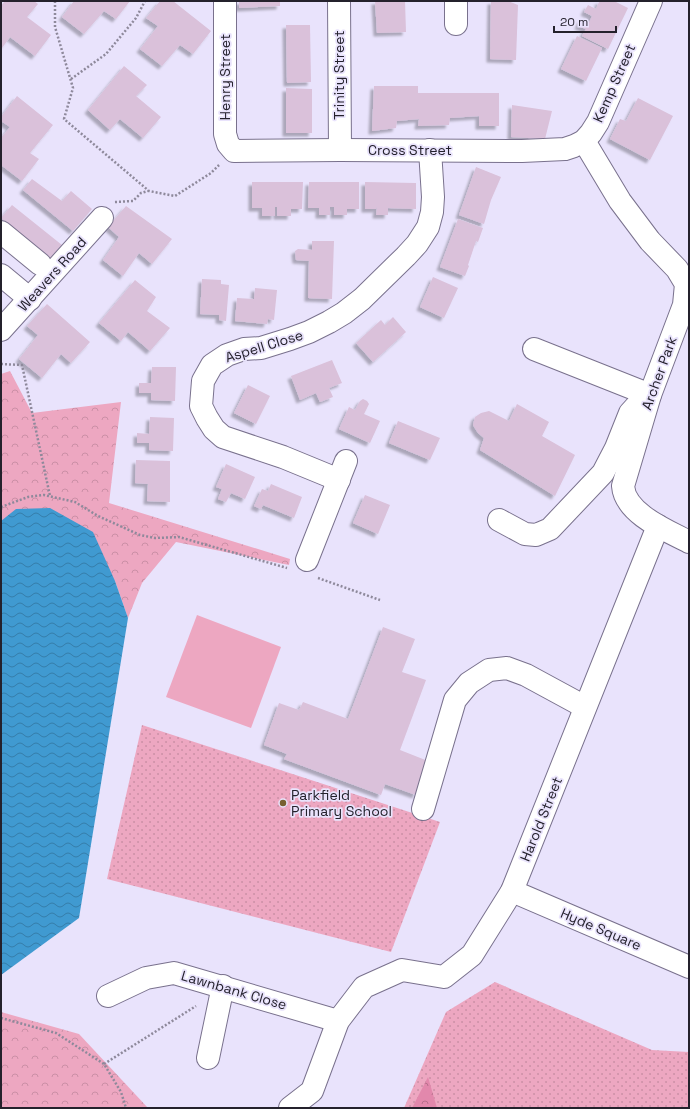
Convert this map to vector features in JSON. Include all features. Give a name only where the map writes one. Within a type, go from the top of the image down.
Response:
[{"type":"street","name":"Henry Street","points":[[225,1],[225,134],[228,144],[234,151]]},
{"type":"street","name":"Trinity Street","points":[[339,1],[340,150]]},
{"type":"street","points":[[456,1],[456,24]]},
{"type":"street","name":"Kemp Street","points":[[584,141],[598,122],[651,1]]},
{"type":"street","name":"Cross Street","points":[[234,151],[529,151],[565,149],[584,141]]},
{"type":"street","name":"Archer Park","points":[[584,141],[620,201],[650,241],[677,269],[688,284],[684,305],[650,395],[624,480],[623,491],[633,507],[641,515],[658,526],[689,542]]},
{"type":"street","name":"Aspell Close","points":[[304,569],[342,471],[283,457],[223,437],[214,429],[201,406],[203,381],[212,365],[227,355],[244,349],[260,348],[290,340],[339,316],[362,299],[406,256],[417,244],[428,227],[432,212],[433,197],[430,150]]},
{"type":"street","name":"Weavers Road","points":[[1,330],[30,299],[106,210]]},
{"type":"street","points":[[1,232],[40,264]]},
{"type":"street","points":[[1,275],[30,299]]},
{"type":"street","points":[[534,349],[650,395]]},
{"type":"street","points":[[499,520],[525,534],[536,535],[550,529],[603,473],[616,448],[630,413],[637,405],[650,395]]},
{"type":"street","name":"Harold Street","points":[[290,1108],[312,1091],[338,1020],[364,987],[402,970],[444,977],[472,955],[512,891],[658,526]]},
{"type":"street","points":[[423,809],[454,700],[468,683],[489,670],[507,668],[526,675],[585,707]]},
{"type":"street","name":"Hyde Square","points":[[512,891],[689,967]]},
{"type":"street","name":"Lawnbank Close","points":[[108,996],[146,978],[174,973],[338,1020]]},
{"type":"street","points":[[208,1058],[223,986]]},
{"type":"path","points":[[55,1],[55,27],[73,88],[64,119],[149,191]]},
{"type":"path","points":[[71,79],[106,54],[136,18],[145,1]]},
{"type":"path","points":[[106,210],[133,201],[141,193],[149,191],[175,196],[211,173],[234,151]]},
{"type":"path","points":[[1,364],[22,365],[50,496]]},
{"type":"path","points":[[1,507],[28,498],[44,495],[75,502],[98,516],[140,535],[155,538],[179,537],[304,569],[380,600]]},
{"type":"path","points":[[104,1064],[198,1005]]},
{"type":"path","points":[[1,1018],[56,1033],[104,1064],[121,1092],[126,1108]]},
{"type":"green space","points":[[10,371],[32,413],[121,402],[109,503],[290,559],[289,565],[176,542],[142,583],[128,618],[115,581],[1,521],[1,374]]},
{"type":"green space","points":[[197,615],[281,647],[251,728],[166,697]]},
{"type":"green space","points":[[142,725],[440,822],[391,952],[107,879]]},
{"type":"green space","points":[[495,982],[652,1050],[689,1052],[689,1108],[404,1108],[446,1012]]},
{"type":"green space","points":[[1,1012],[79,1034],[148,1108],[1,1108]]},
{"type":"green space","points":[[428,1077],[437,1108],[412,1108]]},
{"type":"water","points":[[50,508],[93,532],[115,581],[128,618],[79,918],[1,975],[1,521],[16,509]]},
{"type":"building","points":[[5,1],[34,1],[38,4],[27,17],[51,35],[35,56],[10,37],[2,48],[1,47],[1,6]]},
{"type":"building","points":[[74,1],[130,1],[116,19],[104,11],[84,34],[62,17]]},
{"type":"building","points":[[160,1],[173,1],[211,31],[193,54],[180,45],[162,66],[140,49],[158,26],[146,18]]},
{"type":"building","points":[[239,1],[280,1],[280,6],[239,8]]},
{"type":"building","points":[[375,1],[405,1],[406,32],[377,33]]},
{"type":"building","points":[[491,1],[508,1],[518,5],[516,60],[490,59]]},
{"type":"building","points":[[597,1],[614,1],[628,8],[608,49],[582,36],[586,29],[578,26],[581,19],[589,23],[592,16],[584,12],[588,5],[596,9],[599,2]]},
{"type":"building","points":[[286,25],[310,25],[311,82],[287,83]]},
{"type":"building","points":[[577,36],[602,48],[586,81],[561,69]]},
{"type":"building","points":[[124,66],[147,85],[136,96],[161,117],[143,138],[120,119],[110,130],[88,110]]},
{"type":"building","points":[[374,86],[418,86],[418,93],[499,93],[499,126],[479,126],[479,116],[450,118],[449,125],[418,126],[419,119],[397,121],[396,128],[372,131]]},
{"type":"building","points":[[286,88],[312,89],[312,133],[286,133]]},
{"type":"building","points":[[17,96],[53,125],[30,153],[39,159],[22,181],[1,165],[1,138],[10,127],[1,121],[1,117]]},
{"type":"building","points":[[638,98],[673,116],[650,160],[610,139],[620,119],[626,121]]},
{"type":"building","points":[[512,105],[552,111],[545,139],[511,137]]},
{"type":"building","points":[[476,167],[501,177],[491,200],[484,224],[459,215]]},
{"type":"building","points":[[32,179],[62,201],[71,191],[92,209],[73,231],[23,190]]},
{"type":"building","points":[[252,182],[303,182],[302,209],[291,209],[291,216],[277,216],[277,207],[275,207],[275,216],[262,216],[262,208],[252,208]]},
{"type":"building","points":[[309,182],[359,182],[359,209],[347,209],[347,215],[334,215],[334,207],[330,207],[330,215],[319,215],[319,208],[308,208]]},
{"type":"building","points":[[365,182],[416,183],[416,209],[388,208],[388,215],[376,215],[377,207],[376,209],[365,209]]},
{"type":"building","points":[[12,205],[62,245],[50,259],[1,218]]},
{"type":"building","points":[[126,206],[172,239],[152,264],[139,253],[123,276],[103,260],[119,237],[108,227]]},
{"type":"building","points":[[458,219],[483,228],[478,242],[476,241],[465,276],[440,267]]},
{"type":"building","points":[[312,241],[334,241],[332,299],[308,298],[309,261],[296,260],[295,251],[298,249],[312,250]]},
{"type":"building","points":[[433,277],[458,288],[444,318],[420,307]]},
{"type":"building","points":[[202,279],[221,280],[221,284],[229,285],[226,321],[219,320],[219,315],[200,314]]},
{"type":"building","points":[[135,280],[156,297],[147,311],[170,328],[150,351],[128,332],[121,341],[99,323]]},
{"type":"building","points":[[255,288],[277,290],[274,320],[268,319],[267,324],[235,321],[237,298],[254,299]]},
{"type":"building","points":[[47,304],[90,342],[71,363],[61,354],[42,378],[19,359],[38,335],[27,326]]},
{"type":"building","points":[[393,317],[406,332],[373,362],[356,343],[381,320],[385,325]]},
{"type":"building","points":[[332,360],[342,383],[329,388],[333,397],[320,402],[316,393],[300,400],[291,376]]},
{"type":"building","points":[[152,367],[176,367],[175,401],[151,400],[151,393],[139,393],[139,383],[151,383]]},
{"type":"building","points":[[248,385],[270,396],[256,424],[234,413]]},
{"type":"building","points":[[363,399],[369,404],[364,414],[380,421],[370,443],[339,429],[349,407],[355,410],[360,401]]},
{"type":"building","points":[[517,404],[549,422],[542,436],[575,455],[555,496],[480,450],[484,438],[478,433],[473,425],[475,417],[481,413],[489,411],[509,421]]},
{"type":"building","points":[[150,417],[174,418],[173,451],[149,450],[149,443],[137,443],[137,433],[149,434]]},
{"type":"building","points":[[398,421],[440,438],[430,460],[389,443]]},
{"type":"building","points":[[136,460],[170,461],[170,502],[147,501],[148,484],[135,483]]},
{"type":"building","points":[[226,464],[255,477],[245,499],[231,493],[226,502],[218,499],[222,489],[216,487]]},
{"type":"building","points":[[271,484],[302,497],[294,518],[263,505],[261,509],[254,506],[262,489],[268,491]]},
{"type":"building","points":[[365,495],[390,505],[378,534],[353,523]]},
{"type":"building","points":[[383,627],[415,639],[402,672],[426,680],[400,750],[428,761],[416,795],[385,784],[381,795],[284,759],[287,754],[264,745],[279,703],[299,710],[303,702],[348,719]]},
{"type":"place","name":"Parkfield Primary School","points":[[283,803]]}]
